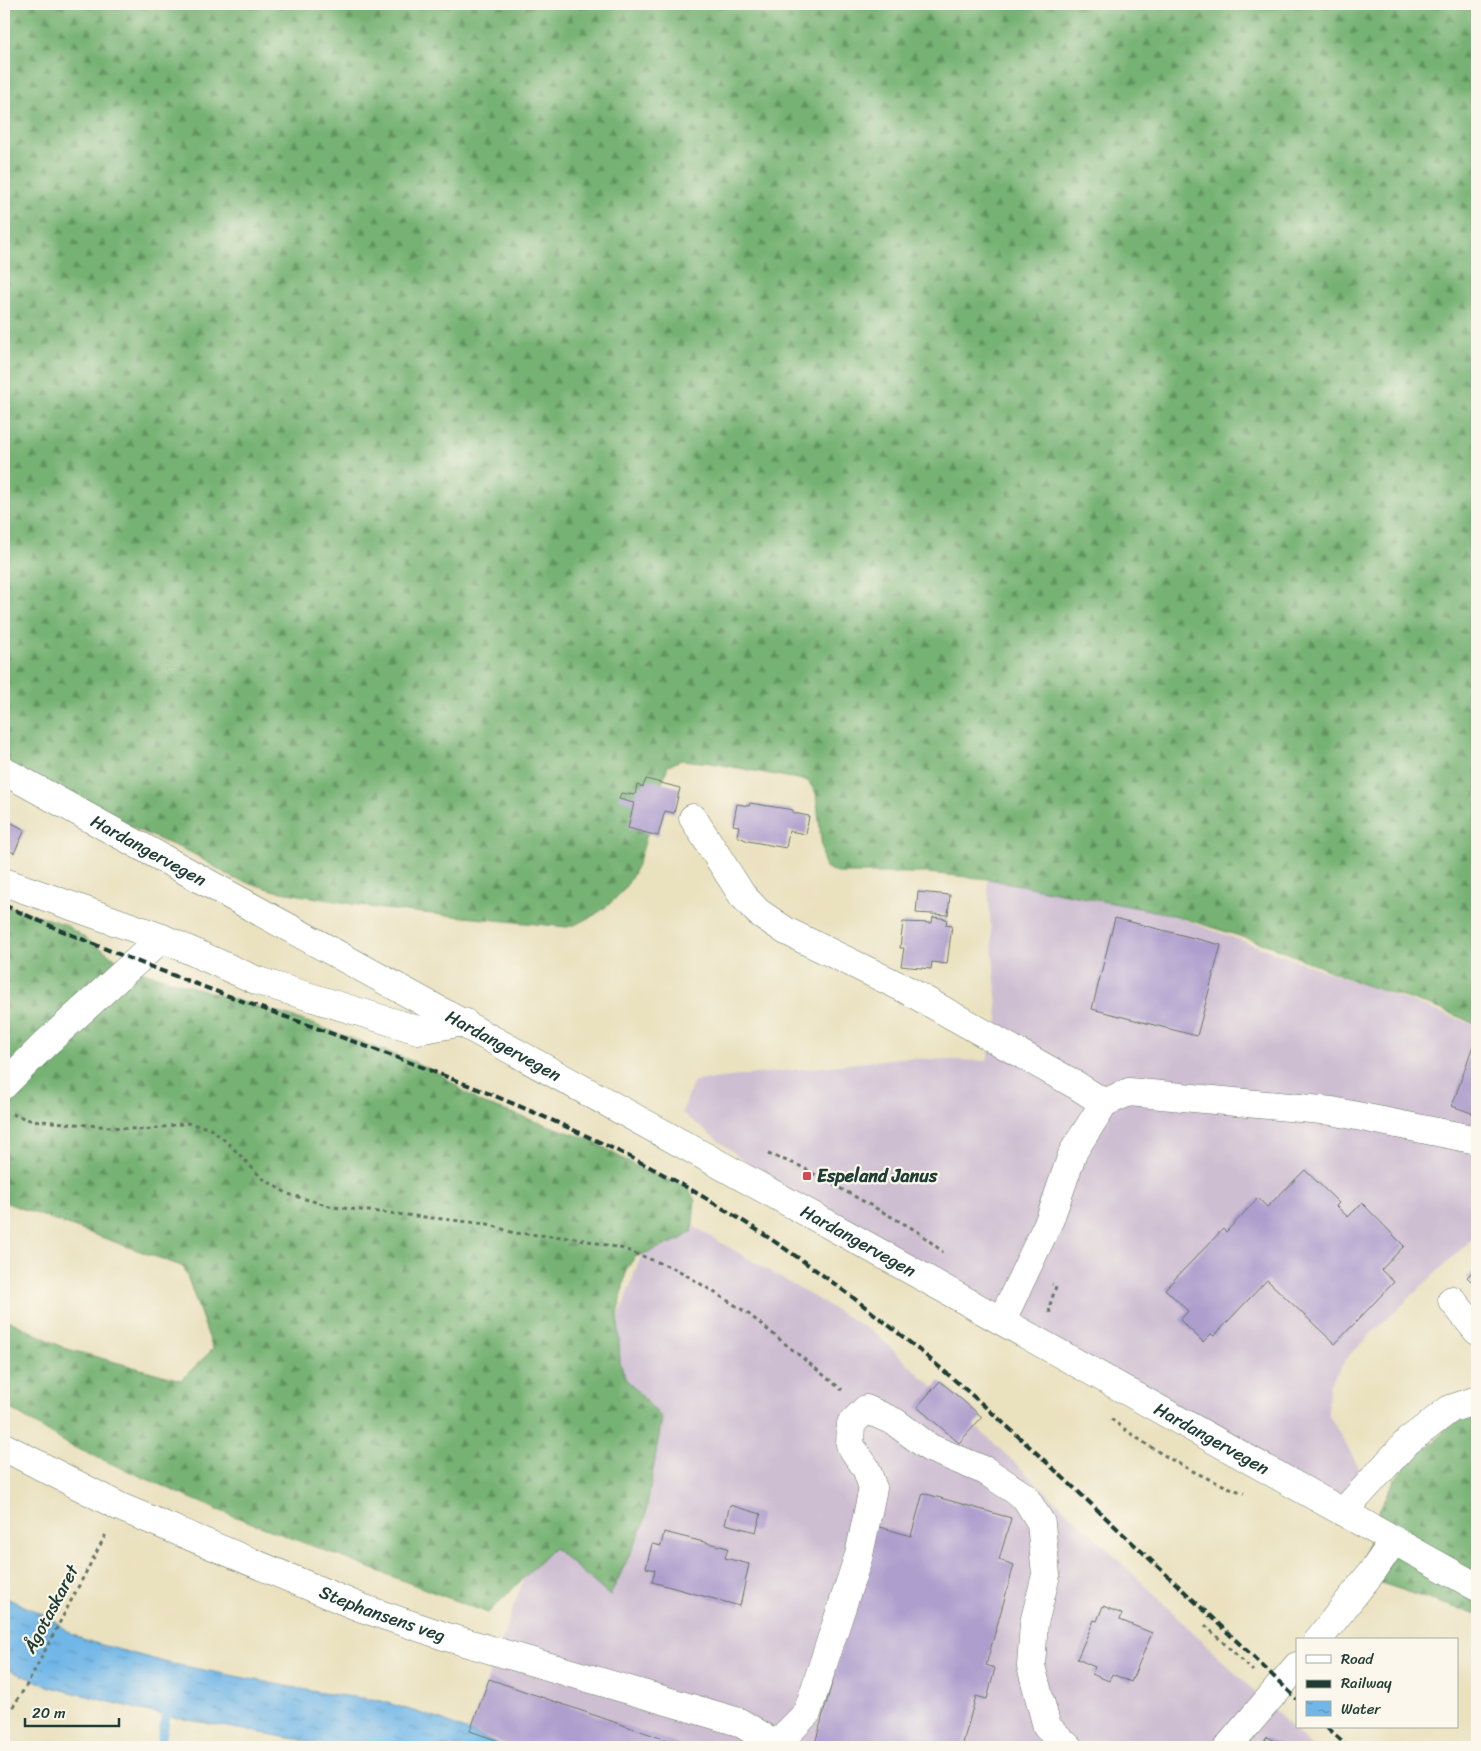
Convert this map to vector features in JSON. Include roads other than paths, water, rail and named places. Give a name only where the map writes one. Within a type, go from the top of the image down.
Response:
[{"type":"street","name":"Hardangervegen","points":[[4,771],[464,1022],[1002,1320],[1477,1587]]},
{"type":"street","points":[[693,818],[742,895],[758,912],[786,931],[905,988],[1076,1084],[1104,1103]]},
{"type":"street","points":[[4,882],[162,938],[258,980],[418,1030],[464,1022]]},
{"type":"street","points":[[4,1085],[45,1044],[162,938]]},
{"type":"street","points":[[1002,1320],[1050,1219],[1073,1152],[1104,1103],[1129,1092],[1332,1111],[1477,1140]]},
{"type":"street","points":[[1452,1300],[1477,1331]]},
{"type":"street","points":[[1342,1512],[1408,1440],[1450,1409],[1477,1400]]},
{"type":"street","points":[[774,1747],[807,1713],[859,1555],[873,1488],[866,1468],[850,1445],[851,1424],[866,1409],[894,1422],[930,1448],[986,1471],[1025,1497],[1042,1523],[1046,1575],[1034,1624],[1030,1666],[1047,1727],[1068,1747]]},
{"type":"street","name":"Stephansens veg","points":[[4,1447],[120,1507],[386,1617],[447,1637],[740,1722],[762,1736],[770,1747]]},
{"type":"street","points":[[1320,1638],[1375,1568],[1394,1540]]},
{"type":"street","points":[[1228,1747],[1296,1667]]},
{"type":"water","points":[[4,1597],[51,1618],[73,1635],[91,1642],[168,1663],[322,1693],[378,1700],[439,1719],[505,1747],[340,1747],[166,1716],[51,1687],[4,1668]]},
{"type":"waterway","points":[[160,1747],[168,1706]]},
{"type":"railway","points":[[4,905],[82,939],[161,970],[479,1090],[557,1123],[634,1159],[701,1195],[825,1277],[884,1321],[940,1368],[1051,1466],[1296,1698]]},
{"type":"railway","points":[[1328,1728],[1348,1747]]},
{"type":"place","name":"Espeland Janus","points":[[807,1176]]}]
